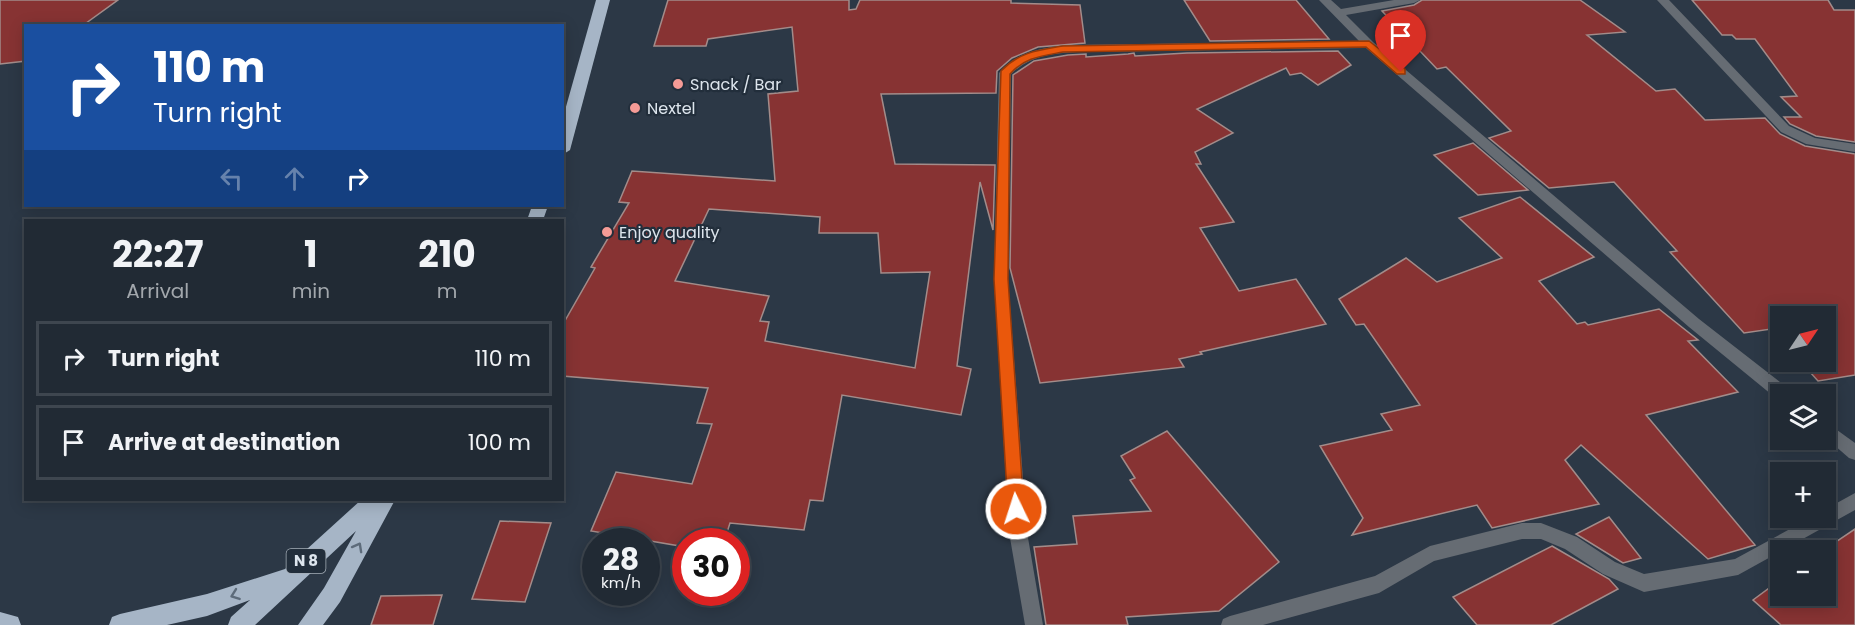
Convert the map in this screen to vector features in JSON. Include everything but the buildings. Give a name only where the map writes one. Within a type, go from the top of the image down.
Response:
[{"type":"highway","points":[[564,143],[603,0]]},
{"type":"highway","name":"N 8","points":[[239,625],[374,501]]},
{"type":"highway","name":"N 8","points":[[309,625],[332,595],[384,501]]},
{"type":"highway","points":[[120,625],[207,605],[290,576]]},
{"type":"highway","points":[[328,625],[332,595]]},
{"type":"highway","points":[[0,623],[10,625]]},
{"type":"street","points":[[1325,0],[1369,44],[1694,323],[1770,384]]},
{"type":"street","points":[[1338,14],[1413,0]]},
{"type":"street","points":[[1663,0],[1785,129],[1802,139],[1819,144],[1855,148]]},
{"type":"street","points":[[1034,625],[1018,532],[1001,279],[1005,73],[1015,62],[1030,55],[1077,48],[1369,44]]},
{"type":"street","points":[[1836,437],[1855,453]]},
{"type":"street","points":[[1230,625],[1379,584],[1430,554],[1522,531],[1541,531],[1571,543],[1609,568],[1644,583],[1738,567],[1855,501]]},
{"type":"place","name":"Snack / Bar","points":[[678,84]]},
{"type":"place","name":"Nextel","points":[[635,108]]},
{"type":"place","name":"Enjoy quality","points":[[607,232]]},
{"type":"route","points":[[1016,509],[1001,279],[1005,73],[1015,62],[1049,50],[1369,44],[1401,72]]}]
